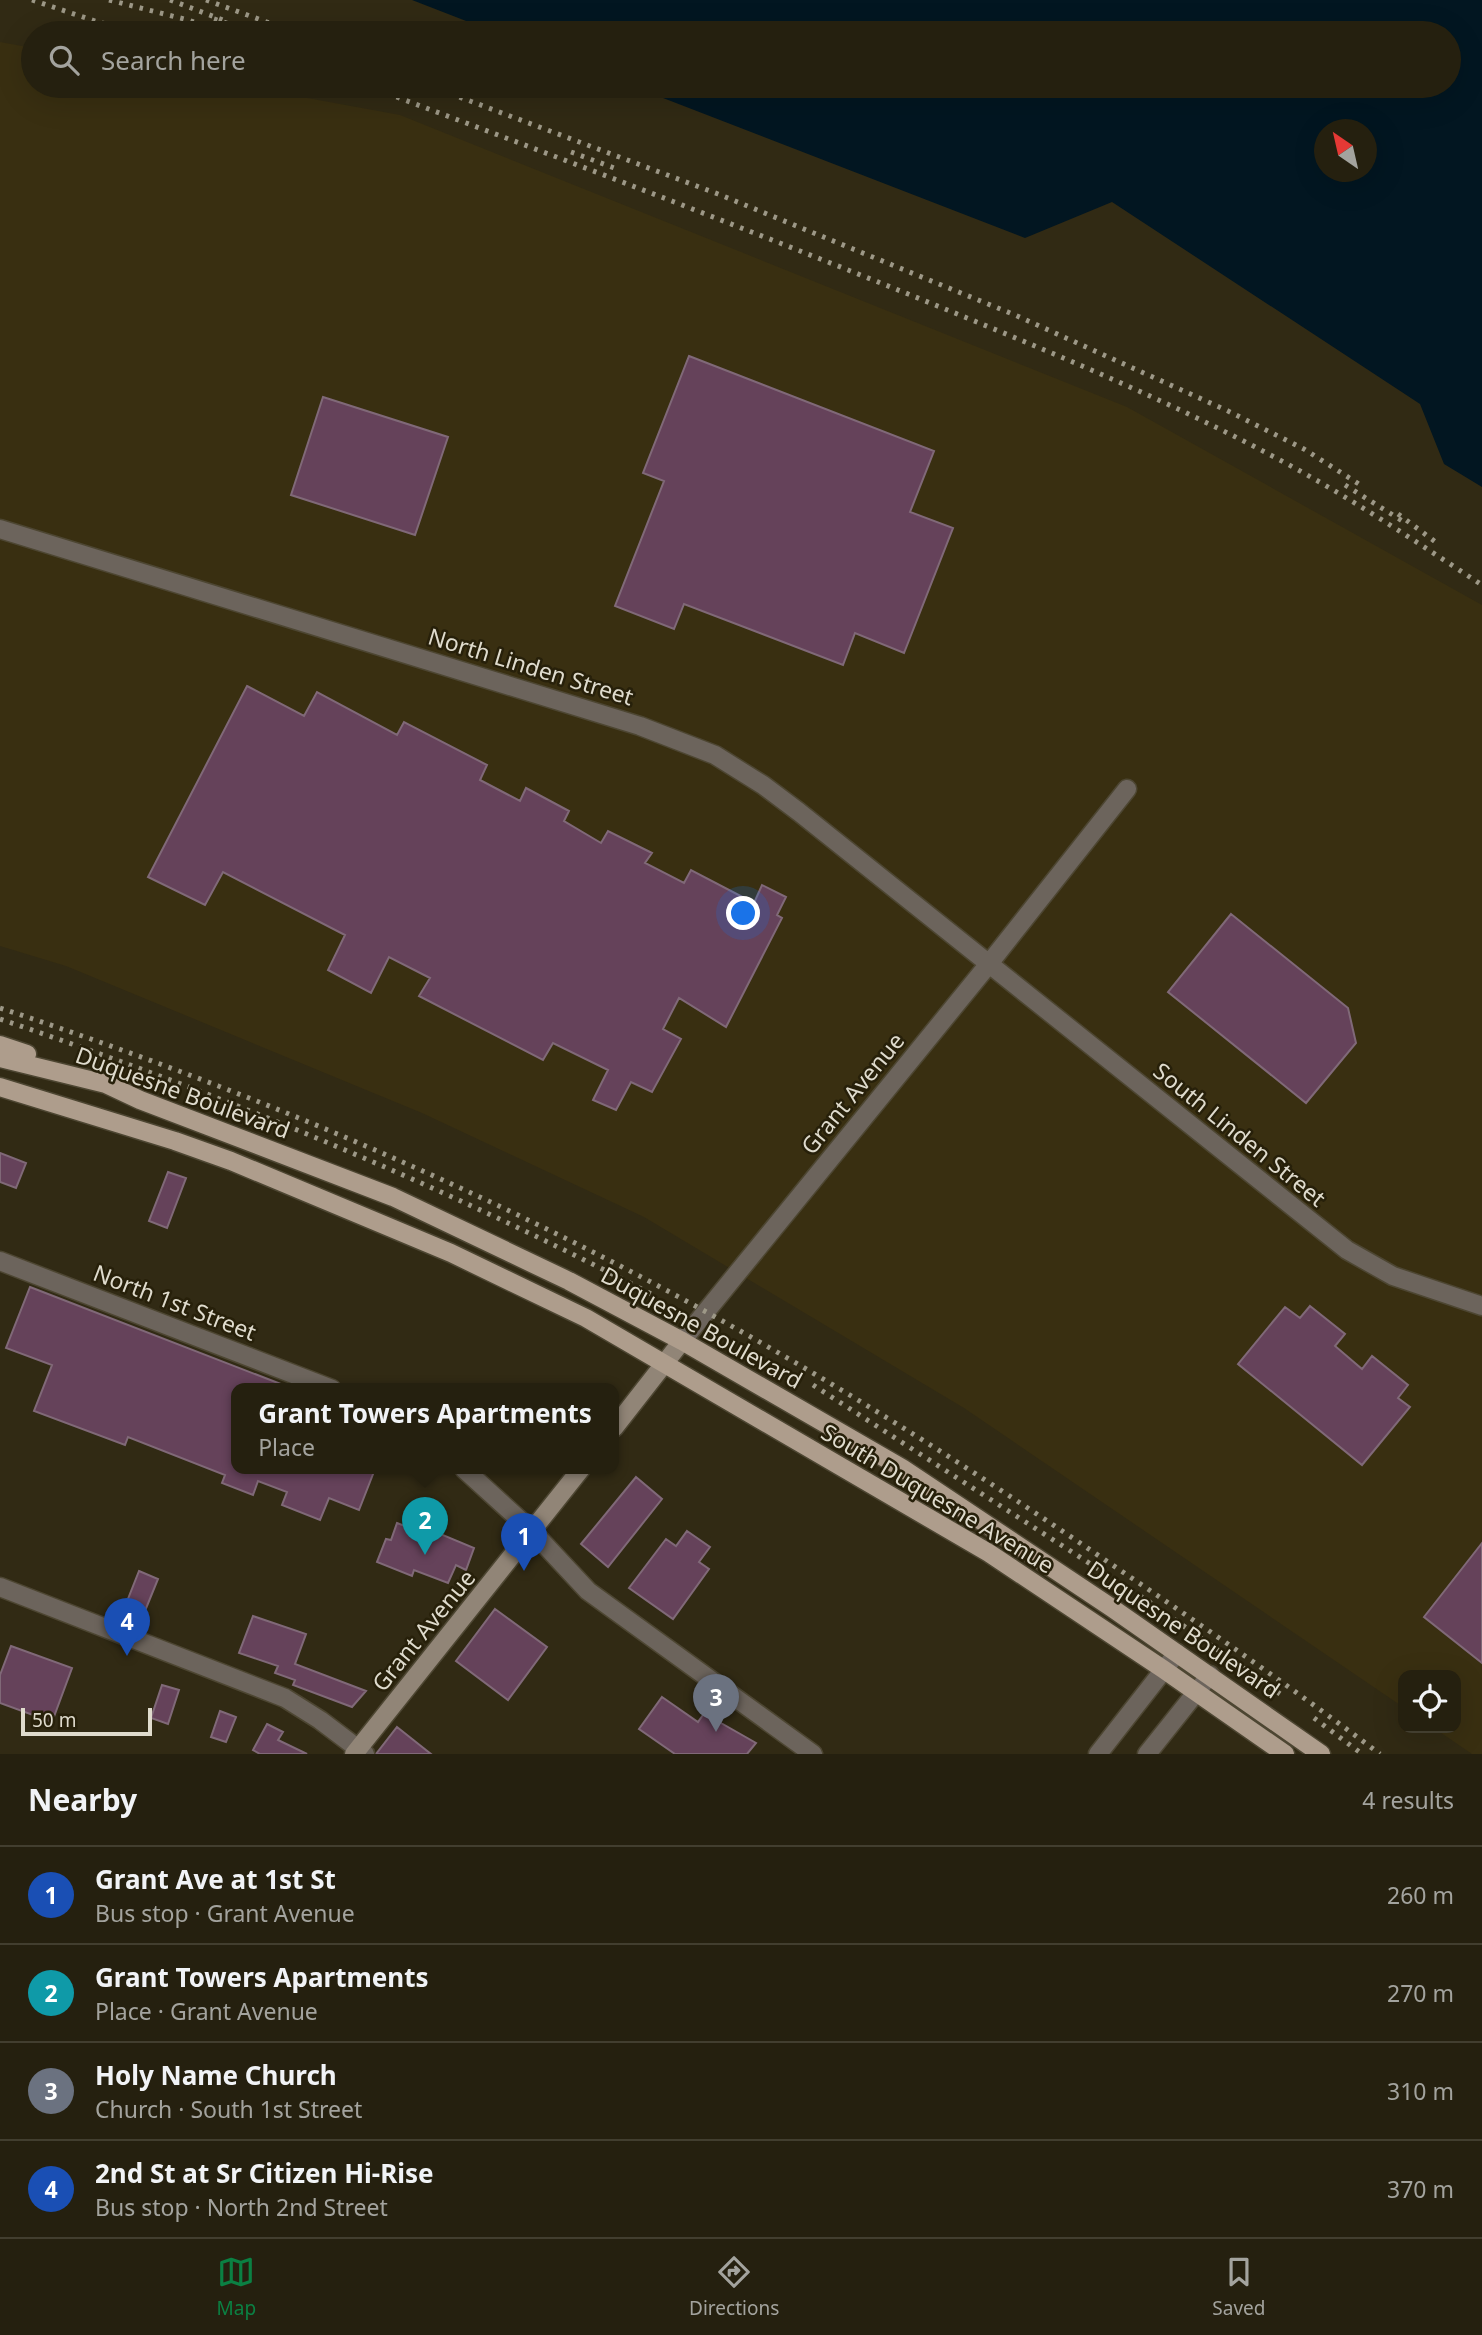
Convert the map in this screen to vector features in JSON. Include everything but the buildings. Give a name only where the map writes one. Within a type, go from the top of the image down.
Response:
[{"type":"main road","points":[[0,1045],[106,1084],[121,1105],[121,1124]]},
{"type":"main road","name":"Duquesne Boulevard","points":[[0,1058],[106,1084],[139,1100],[393,1197],[569,1281],[682,1341],[902,1468],[1210,1675],[1321,1754]]},
{"type":"main road","points":[[0,1087],[231,1161],[451,1253],[586,1318],[666,1363]]},
{"type":"main road","name":"South Duquesne Avenue","points":[[666,1363],[731,1404],[989,1553],[1285,1754]]},
{"type":"street","name":"North Linden Street","points":[[0,529],[640,726],[715,755],[763,785],[799,812],[988,965]]},
{"type":"street","name":"Grant Avenue","points":[[619,1422],[1127,789]]},
{"type":"street","name":"South Linden Street","points":[[988,965],[1347,1250],[1393,1276],[1482,1306]]},
{"type":"street","name":"North 1st Street","points":[[0,1261],[316,1383]]},
{"type":"street","points":[[469,1474],[532,1531],[588,1591],[813,1754]]},
{"type":"street","name":"Grant Avenue","points":[[359,1752],[577,1474]]},
{"type":"street","points":[[0,1587],[285,1698],[320,1720],[359,1752]]},
{"type":"street","points":[[1098,1754],[1177,1653]]},
{"type":"street","points":[[1147,1754],[1210,1675]]},
{"type":"shaded area","points":[[0,42],[21,46],[21,98],[307,98],[400,115],[1127,407],[1482,605],[1482,1754],[1472,1754],[1441,1733],[1461,1733],[1461,1670],[1398,1670],[1398,1704],[964,1408],[644,1217],[422,1113],[66,966],[0,946]]},
{"type":"water","points":[[412,0],[1482,0],[1482,487],[1444,464],[1420,404],[1112,202],[1025,238],[663,98],[1461,98],[1461,21],[466,21]]},
{"type":"railway","points":[[32,0],[95,21]]},
{"type":"railway","points":[[109,0],[191,21]]},
{"type":"railway","points":[[170,0],[223,20]]},
{"type":"railway","points":[[206,0],[264,21]]},
{"type":"railway","points":[[214,19],[220,21]]},
{"type":"railway","points":[[399,98],[845,269],[1143,393],[1304,473],[1482,585]]},
{"type":"railway","points":[[462,98],[718,194],[1015,315],[1226,410],[1304,449],[1362,486]]},
{"type":"railway","points":[[571,152],[617,169]]},
{"type":"railway","points":[[1345,485],[1404,522]]},
{"type":"railway","points":[[1398,514],[1437,543]]},
{"type":"railway","points":[[0,1008],[160,1064],[319,1126],[475,1195],[690,1303],[872,1409],[991,1484],[1211,1632],[1380,1754]]},
{"type":"railway","points":[[0,1019],[167,1079],[331,1144],[493,1216],[651,1294]]},
{"type":"railway","points":[[813,1385],[1148,1601],[1283,1696]]},
{"type":"railway","points":[[1314,1718],[1362,1754]]},
{"type":"place","name":"Grant Towers Apartments","points":[[425,1555]]},
{"type":"place","name":"Grant Ave at 1st St","points":[[524,1571]]},
{"type":"place","name":"2nd St at Sr Citizen Hi-Rise","points":[[127,1656]]},
{"type":"place","name":"Holy Name Church","points":[[716,1732]]}]
